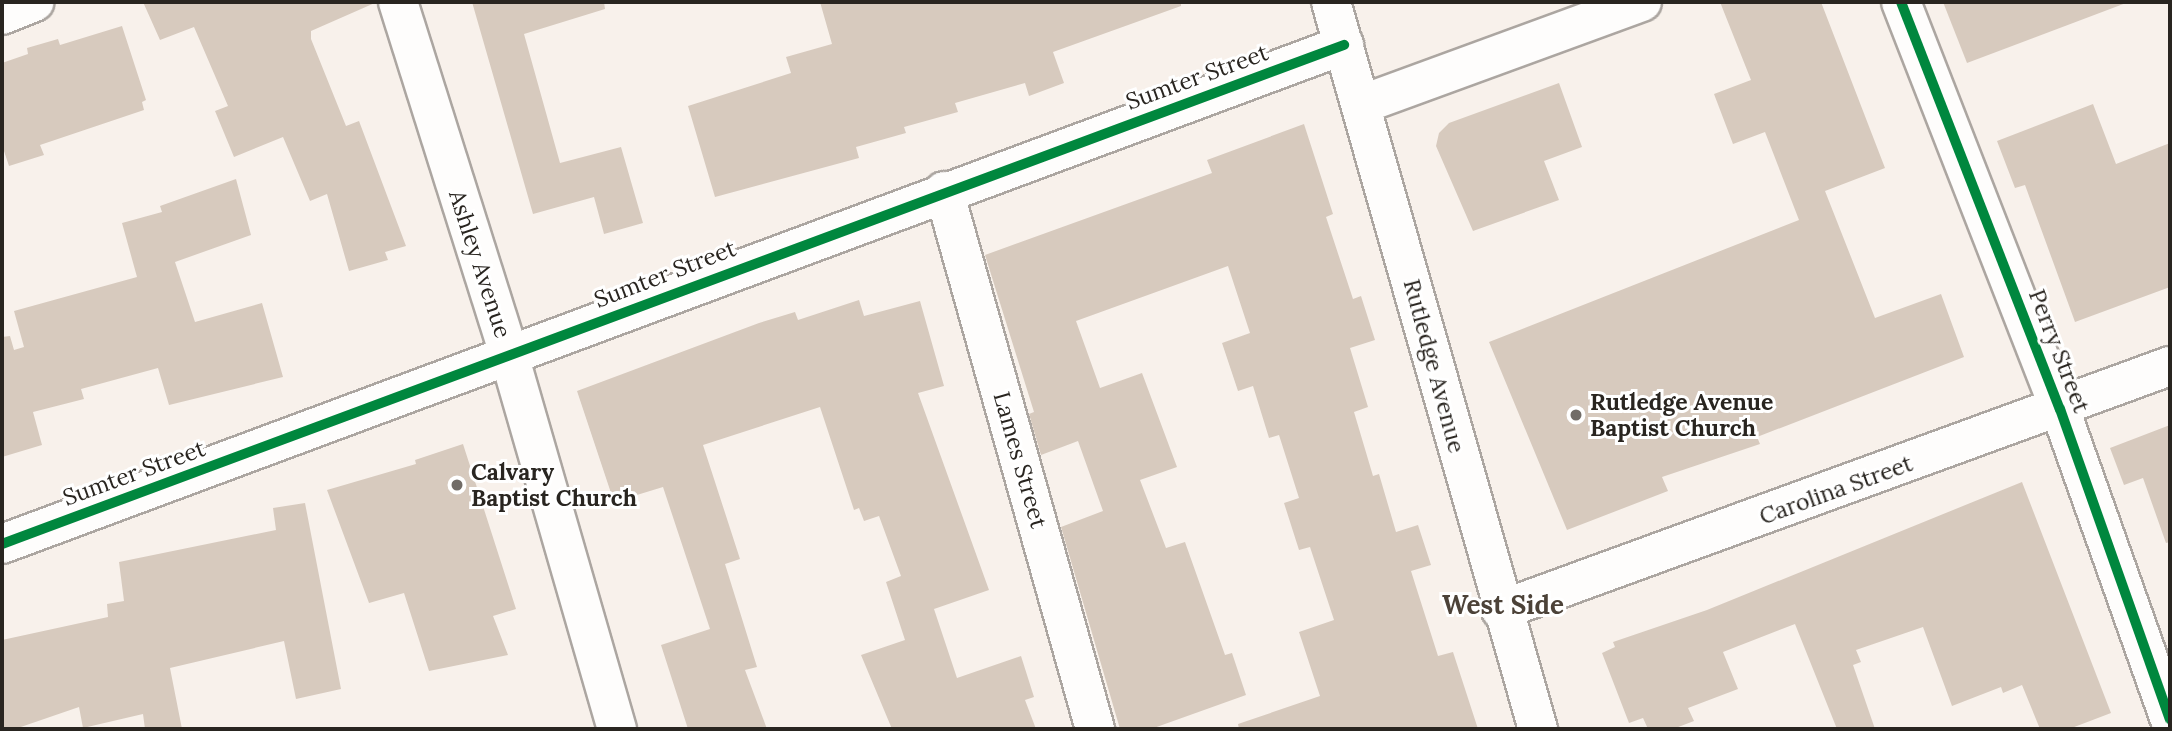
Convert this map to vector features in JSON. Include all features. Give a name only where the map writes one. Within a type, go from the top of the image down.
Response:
[{"type":"street","points":[[2,15],[33,2]]},
{"type":"street","name":"Ashley Avenue","points":[[398,2],[509,355],[617,729]]},
{"type":"street","name":"Rutledge Avenue","points":[[1331,2],[1363,104],[1501,610],[1538,729]]},
{"type":"street","points":[[1363,104],[1642,2]]},
{"type":"street","name":"Perry Street","points":[[1900,2],[2060,409],[2170,719]]},
{"type":"street","name":"Sumter Street","points":[[2,544],[944,191],[1343,45]]},
{"type":"street","name":"Lames Street","points":[[944,191],[1095,729]]},
{"type":"street","name":"Carolina Street","points":[[1501,610],[2060,409],[2170,366]]},
{"type":"building","points":[[143,2],[377,2],[311,31],[311,39],[346,126],[359,121],[406,246],[385,252],[388,260],[349,271],[327,194],[310,201],[283,137],[234,157],[215,111],[228,106],[194,27],[160,40]]},
{"type":"building","points":[[472,2],[604,2],[605,9],[524,34],[560,163],[621,147],[643,223],[604,234],[594,197],[533,214]]},
{"type":"building","points":[[820,2],[1181,2],[1181,6],[1053,52],[1064,83],[1029,96],[1025,83],[955,103],[958,112],[904,127],[906,133],[856,147],[859,158],[715,197],[688,106],[791,73],[786,57],[832,44]]},
{"type":"building","points":[[1720,2],[1821,2],[1885,168],[1825,191],[1875,318],[1941,294],[1964,357],[1757,437],[1760,444],[1662,477],[1668,491],[1567,530],[1489,342],[1799,220],[1765,132],[1733,144],[1714,94],[1751,80]]},
{"type":"building","points":[[1943,2],[2126,2],[2126,3],[1967,63]]},
{"type":"building","points":[[122,26],[146,100],[142,102],[144,110],[40,145],[44,155],[9,166],[2,145],[2,63],[28,54],[27,48],[58,39],[60,45]]},
{"type":"building","points":[[1559,83],[1582,147],[1544,161],[1559,200],[1473,231],[1436,146],[1439,133],[1449,123]]},
{"type":"building","points":[[2093,104],[2116,164],[2170,143],[2170,287],[2075,322],[2025,185],[2015,188],[1997,141]]},
{"type":"building","points":[[1304,124],[1333,214],[1326,217],[1353,299],[1361,296],[1375,340],[1350,348],[1368,407],[1354,412],[1373,476],[1379,474],[1396,532],[1418,525],[1431,565],[1411,571],[1438,656],[1453,652],[1478,729],[1239,729],[1238,724],[1320,696],[1299,632],[1334,620],[1310,547],[1299,550],[1284,503],[1299,498],[1279,435],[1269,438],[1253,386],[1238,391],[1222,343],[1250,333],[1228,266],[1076,321],[1100,388],[1142,373],[1177,467],[1140,480],[1166,548],[1185,542],[1225,655],[1232,653],[1246,695],[1151,729],[1120,729],[1061,527],[1103,511],[1078,441],[1041,455],[1029,414],[1034,412],[985,255],[1212,173],[1207,160]]},
{"type":"building","points":[[236,179],[251,235],[175,262],[195,322],[262,303],[283,377],[169,405],[158,368],[81,389],[84,399],[33,412],[42,445],[2,457],[2,337],[10,336],[14,350],[24,347],[14,311],[137,277],[122,223],[162,212],[160,206]]},
{"type":"building","points":[[859,300],[864,316],[920,301],[944,386],[918,393],[989,590],[934,609],[957,678],[1021,656],[1034,697],[1025,700],[1036,729],[892,729],[861,655],[905,640],[886,582],[901,576],[879,516],[864,521],[859,508],[854,510],[820,407],[703,445],[740,559],[725,564],[757,667],[745,670],[767,729],[688,729],[661,645],[710,629],[663,487],[614,502],[577,391],[759,323],[795,312],[798,320]]},
{"type":"building","points":[[2170,425],[2170,542],[2166,543],[2143,478],[2124,485],[2110,448]]},
{"type":"building","points":[[463,444],[516,609],[493,616],[508,655],[429,671],[404,593],[369,603],[327,490],[416,464],[415,460]]},
{"type":"building","points":[[2022,482],[2111,713],[2069,729],[2040,729],[2022,685],[2003,693],[2001,687],[1952,706],[1923,627],[1856,650],[1861,662],[1853,665],[1875,729],[1837,729],[1795,624],[1723,652],[1738,689],[1688,708],[1694,721],[1673,729],[1648,729],[1643,718],[1629,723],[1602,653],[1615,647],[1613,642],[1707,610]]},
{"type":"building","points":[[305,503],[341,689],[296,699],[284,641],[170,668],[182,729],[145,729],[143,714],[83,728],[79,707],[15,729],[2,729],[2,640],[108,617],[107,604],[124,601],[119,562],[276,530],[273,508]]},
{"type":"cycle path","points":[[1901,2],[2060,409],[2170,719]]},
{"type":"cycle path","points":[[2,544],[1344,45]]},
{"type":"place","name":"Rutledge Avenue Baptist Church","points":[[1576,415]]},
{"type":"place","name":"Calvary Baptist Church","points":[[457,485]]},
{"type":"district","name":"West Side","points":[[1503,605]]}]
